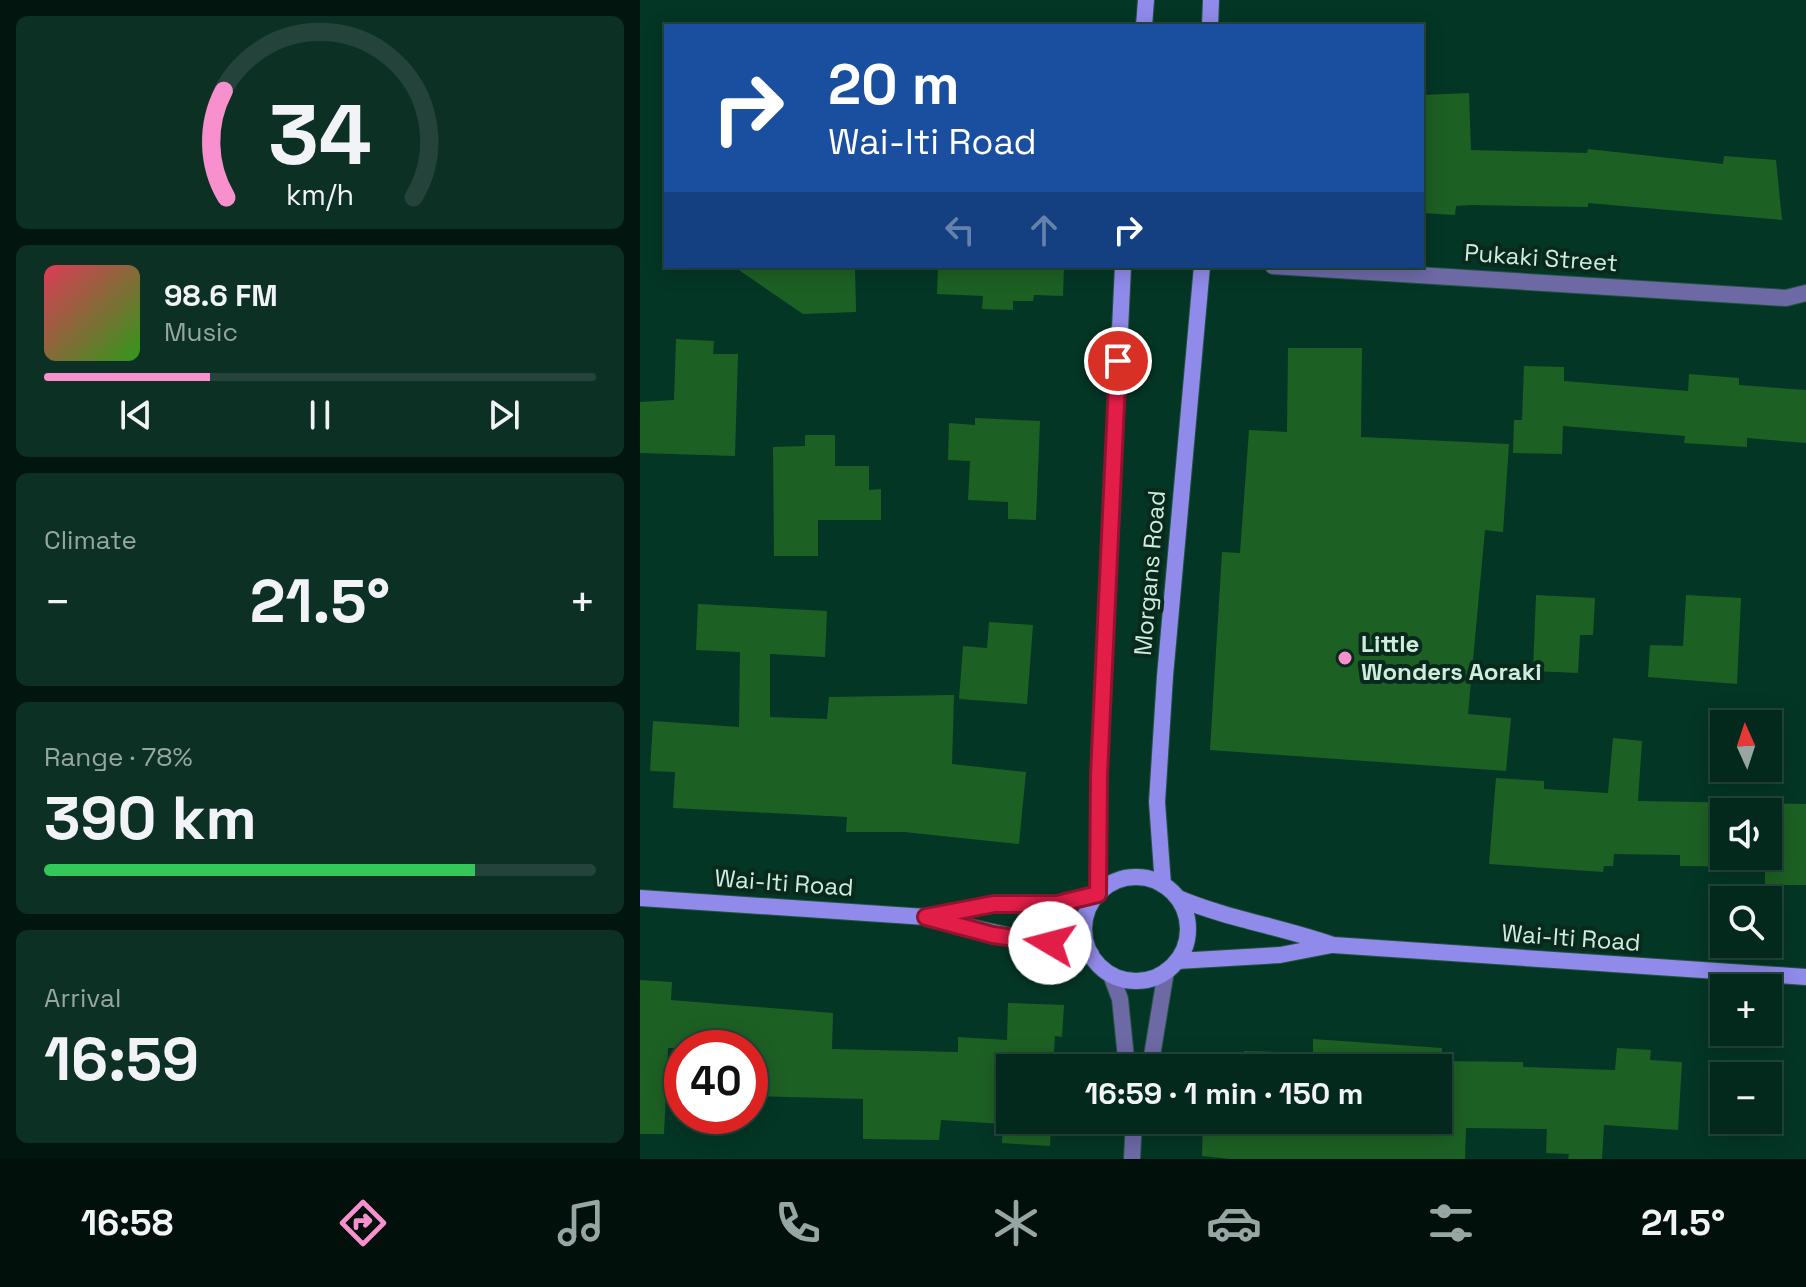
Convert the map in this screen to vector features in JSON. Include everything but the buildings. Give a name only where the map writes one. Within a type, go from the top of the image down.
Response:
[{"type":"street","points":[[1144,24],[1146,0]]},
{"type":"street","points":[[1210,24],[1211,0]]},
{"type":"street","name":"Morgans Road","points":[[1098,894],[1099,759],[1123,268]]},
{"type":"street","name":"Morgans Road","points":[[1163,885],[1157,802],[1202,268]]},
{"type":"street","name":"Pukaki Street","points":[[1305,268],[1786,298],[1806,293]]},
{"type":"street","points":[[1126,1054],[1120,999],[1111,975],[1091,954],[1084,927],[1088,909],[1098,894],[1112,883],[1129,878],[1146,878],[1163,885],[1178,898],[1188,930],[1185,946],[1171,966],[1153,1054]]},
{"type":"street","name":"Wai-Iti Road","points":[[926,917],[994,904],[1057,904],[1098,894]]},
{"type":"street","name":"Wai-Iti Road","points":[[640,898],[926,917],[1091,954]]},
{"type":"street","name":"Wai-Iti Road","points":[[1178,898],[1206,910],[1281,927],[1333,945]]},
{"type":"street","name":"Wai-Iti Road","points":[[1171,966],[1280,955],[1333,945],[1806,977]]},
{"type":"street","points":[[1111,975],[1140,981],[1171,966]]},
{"type":"street","points":[[1132,1159],[1133,1134]]},
{"type":"place","name":"Little Wonders Aoraki","points":[[1345,658]]},
{"type":"route","points":[[1050,943],[993,935],[926,917],[994,904],[1057,904],[1098,894],[1099,775],[1118,361]]}]
